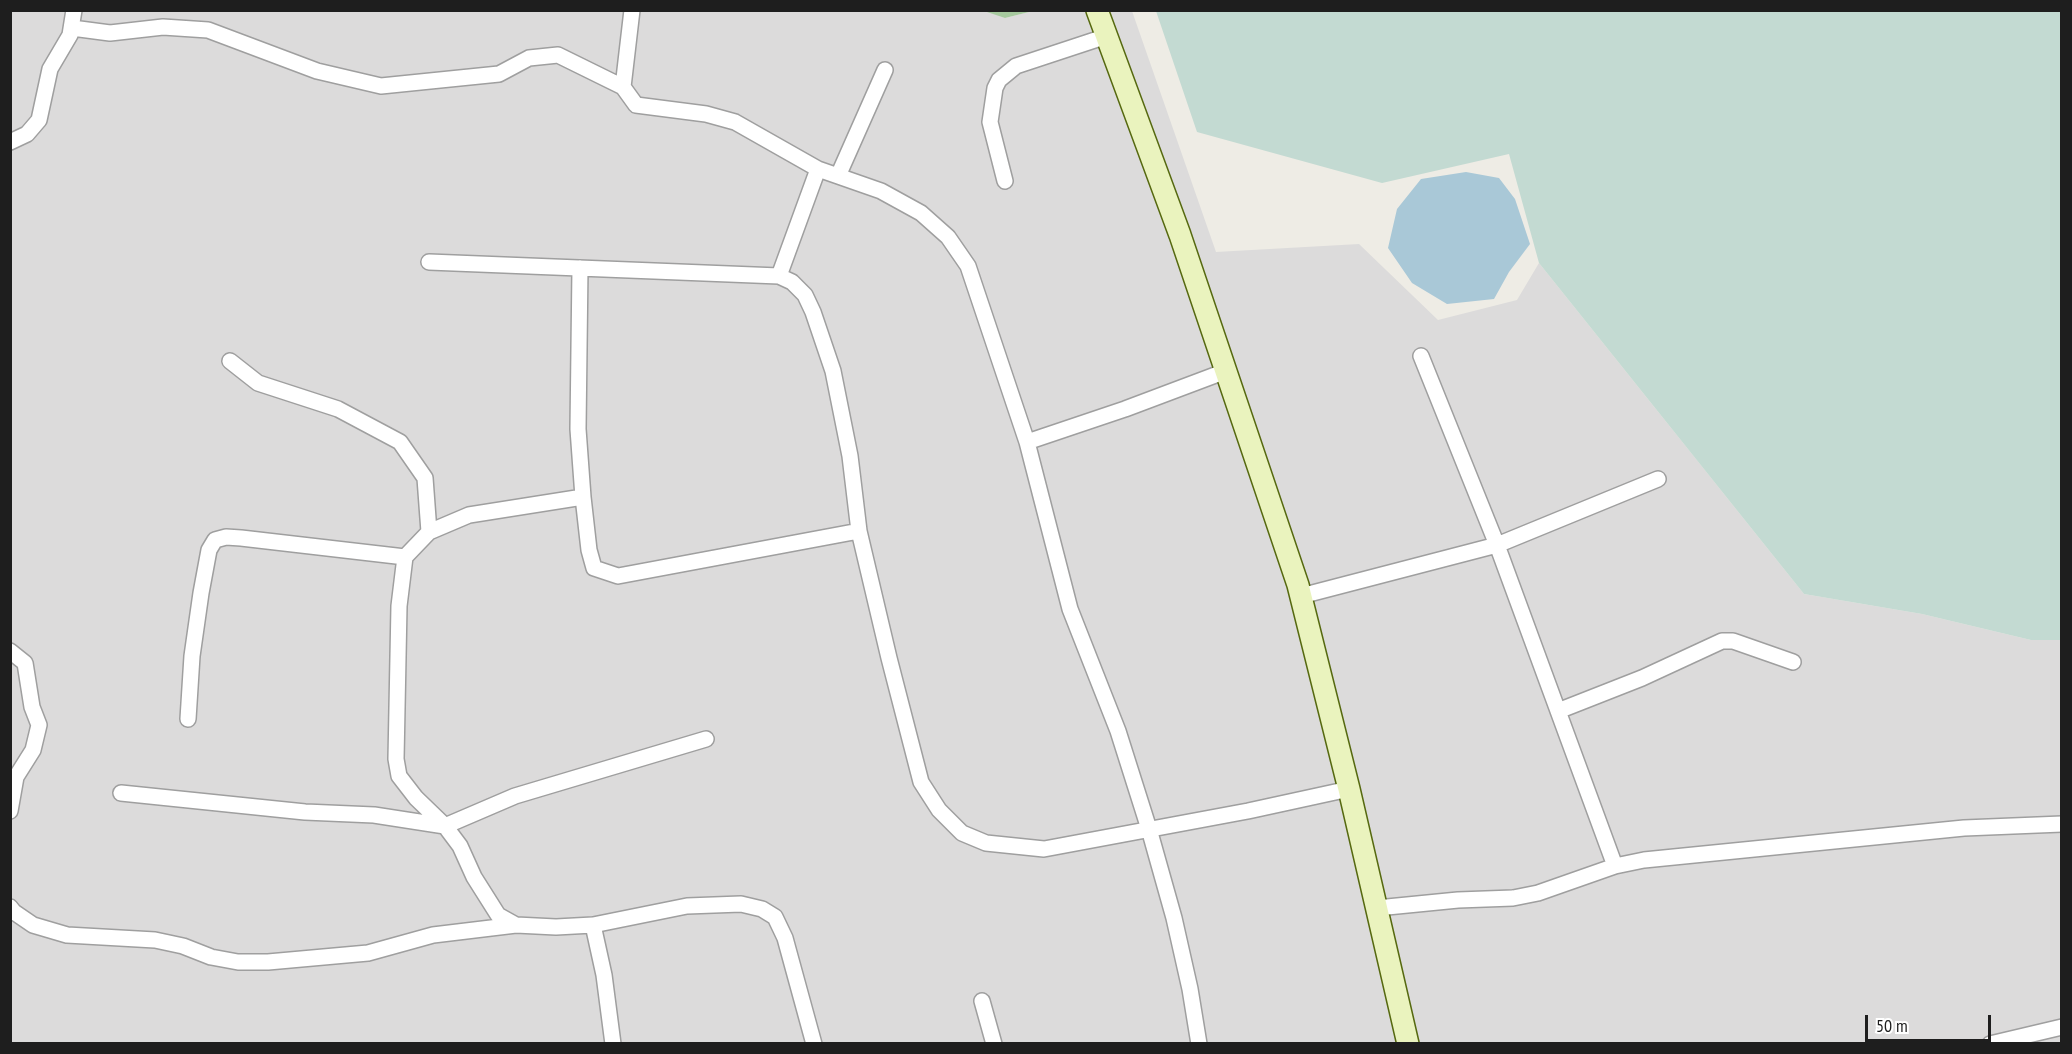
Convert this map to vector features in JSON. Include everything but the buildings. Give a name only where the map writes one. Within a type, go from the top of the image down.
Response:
[{"type":"street","points":[[10,142],[27,134],[39,120],[50,69],[70,35],[74,10]]},
{"type":"street","points":[[623,87],[632,10]]},
{"type":"street","points":[[1097,10],[1180,235],[1301,596],[1349,789],[1408,1044]]},
{"type":"street","points":[[72,28],[110,33],[163,27],[208,30],[317,71],[381,86],[499,74],[529,58],[558,55],[623,87],[636,105],[706,114],[735,122],[818,169],[881,191],[921,213],[948,237],[968,266],[1027,442],[1070,609],[1118,731],[1149,829],[1174,918],[1190,989],[1199,1044]]},
{"type":"street","points":[[1005,181],[990,122],[995,88],[999,80],[1016,66],[1107,36]]},
{"type":"street","points":[[838,176],[885,70]]},
{"type":"street","points":[[779,276],[818,169]]},
{"type":"street","points":[[429,262],[779,276],[792,282],[805,295],[833,371],[850,456],[859,531],[921,782],[939,810],[962,833],[986,843],[1044,849],[1248,812],[1349,789]]},
{"type":"street","points":[[580,268],[578,429],[589,550],[594,568],[618,576],[859,531]]},
{"type":"street","points":[[1421,356],[1497,545],[1615,866]]},
{"type":"street","points":[[230,361],[258,383],[338,409],[400,442],[425,478],[429,532]]},
{"type":"street","points":[[1027,442],[1125,409],[1226,370]]},
{"type":"street","points":[[1301,596],[1497,545],[1658,479]]},
{"type":"street","points":[[516,925],[498,915],[474,877],[460,846],[445,826],[416,798],[399,776],[396,759],[399,606],[405,557],[429,532],[468,515],[583,496]]},
{"type":"street","points":[[188,719],[192,656],[201,593],[208,550],[215,540],[233,537],[405,557]]},
{"type":"street","points":[[1558,711],[1642,678],[1722,641],[1733,641],[1793,662]]},
{"type":"street","points":[[10,651],[24,663],[32,706],[39,725],[33,750],[16,777],[10,811]]},
{"type":"street","points":[[122,793],[305,812],[375,815],[445,826],[515,796],[706,739]]},
{"type":"street","points":[[1377,908],[1521,896],[1559,886],[1615,866],[1663,858],[1964,828],[2061,824]]},
{"type":"street","points":[[10,907],[33,925],[67,935],[155,940],[183,946],[211,957],[238,962],[268,962],[368,953],[433,935],[516,925],[556,927],[593,925],[687,906],[741,904],[762,909],[775,917],[785,938],[814,1044]]},
{"type":"street","points":[[593,925],[604,975],[613,1044]]},
{"type":"street","points":[[982,1001],[994,1044]]},
{"type":"street","points":[[1990,1044],[2061,1027]]},
{"type":"shaded area","points":[[984,10],[1005,18],[1033,11],[1132,11],[1216,252],[1359,244],[1438,320],[1517,300],[1539,263],[1804,594],[1922,614],[2031,640],[2061,640],[2061,1043],[11,1043],[10,11]]},
{"type":"shaded area","points":[[1156,11],[2060,11],[2061,640],[2031,640],[1922,614],[1804,594],[1539,263],[1509,154],[1382,183],[1197,132]]},
{"type":"shaded area","points":[[1466,172],[1499,178],[1515,199],[1530,244],[1509,272],[1494,299],[1447,304],[1412,283],[1388,248],[1397,209],[1421,179]]},
{"type":"green space","points":[[984,11],[1033,11],[1005,18]]}]
